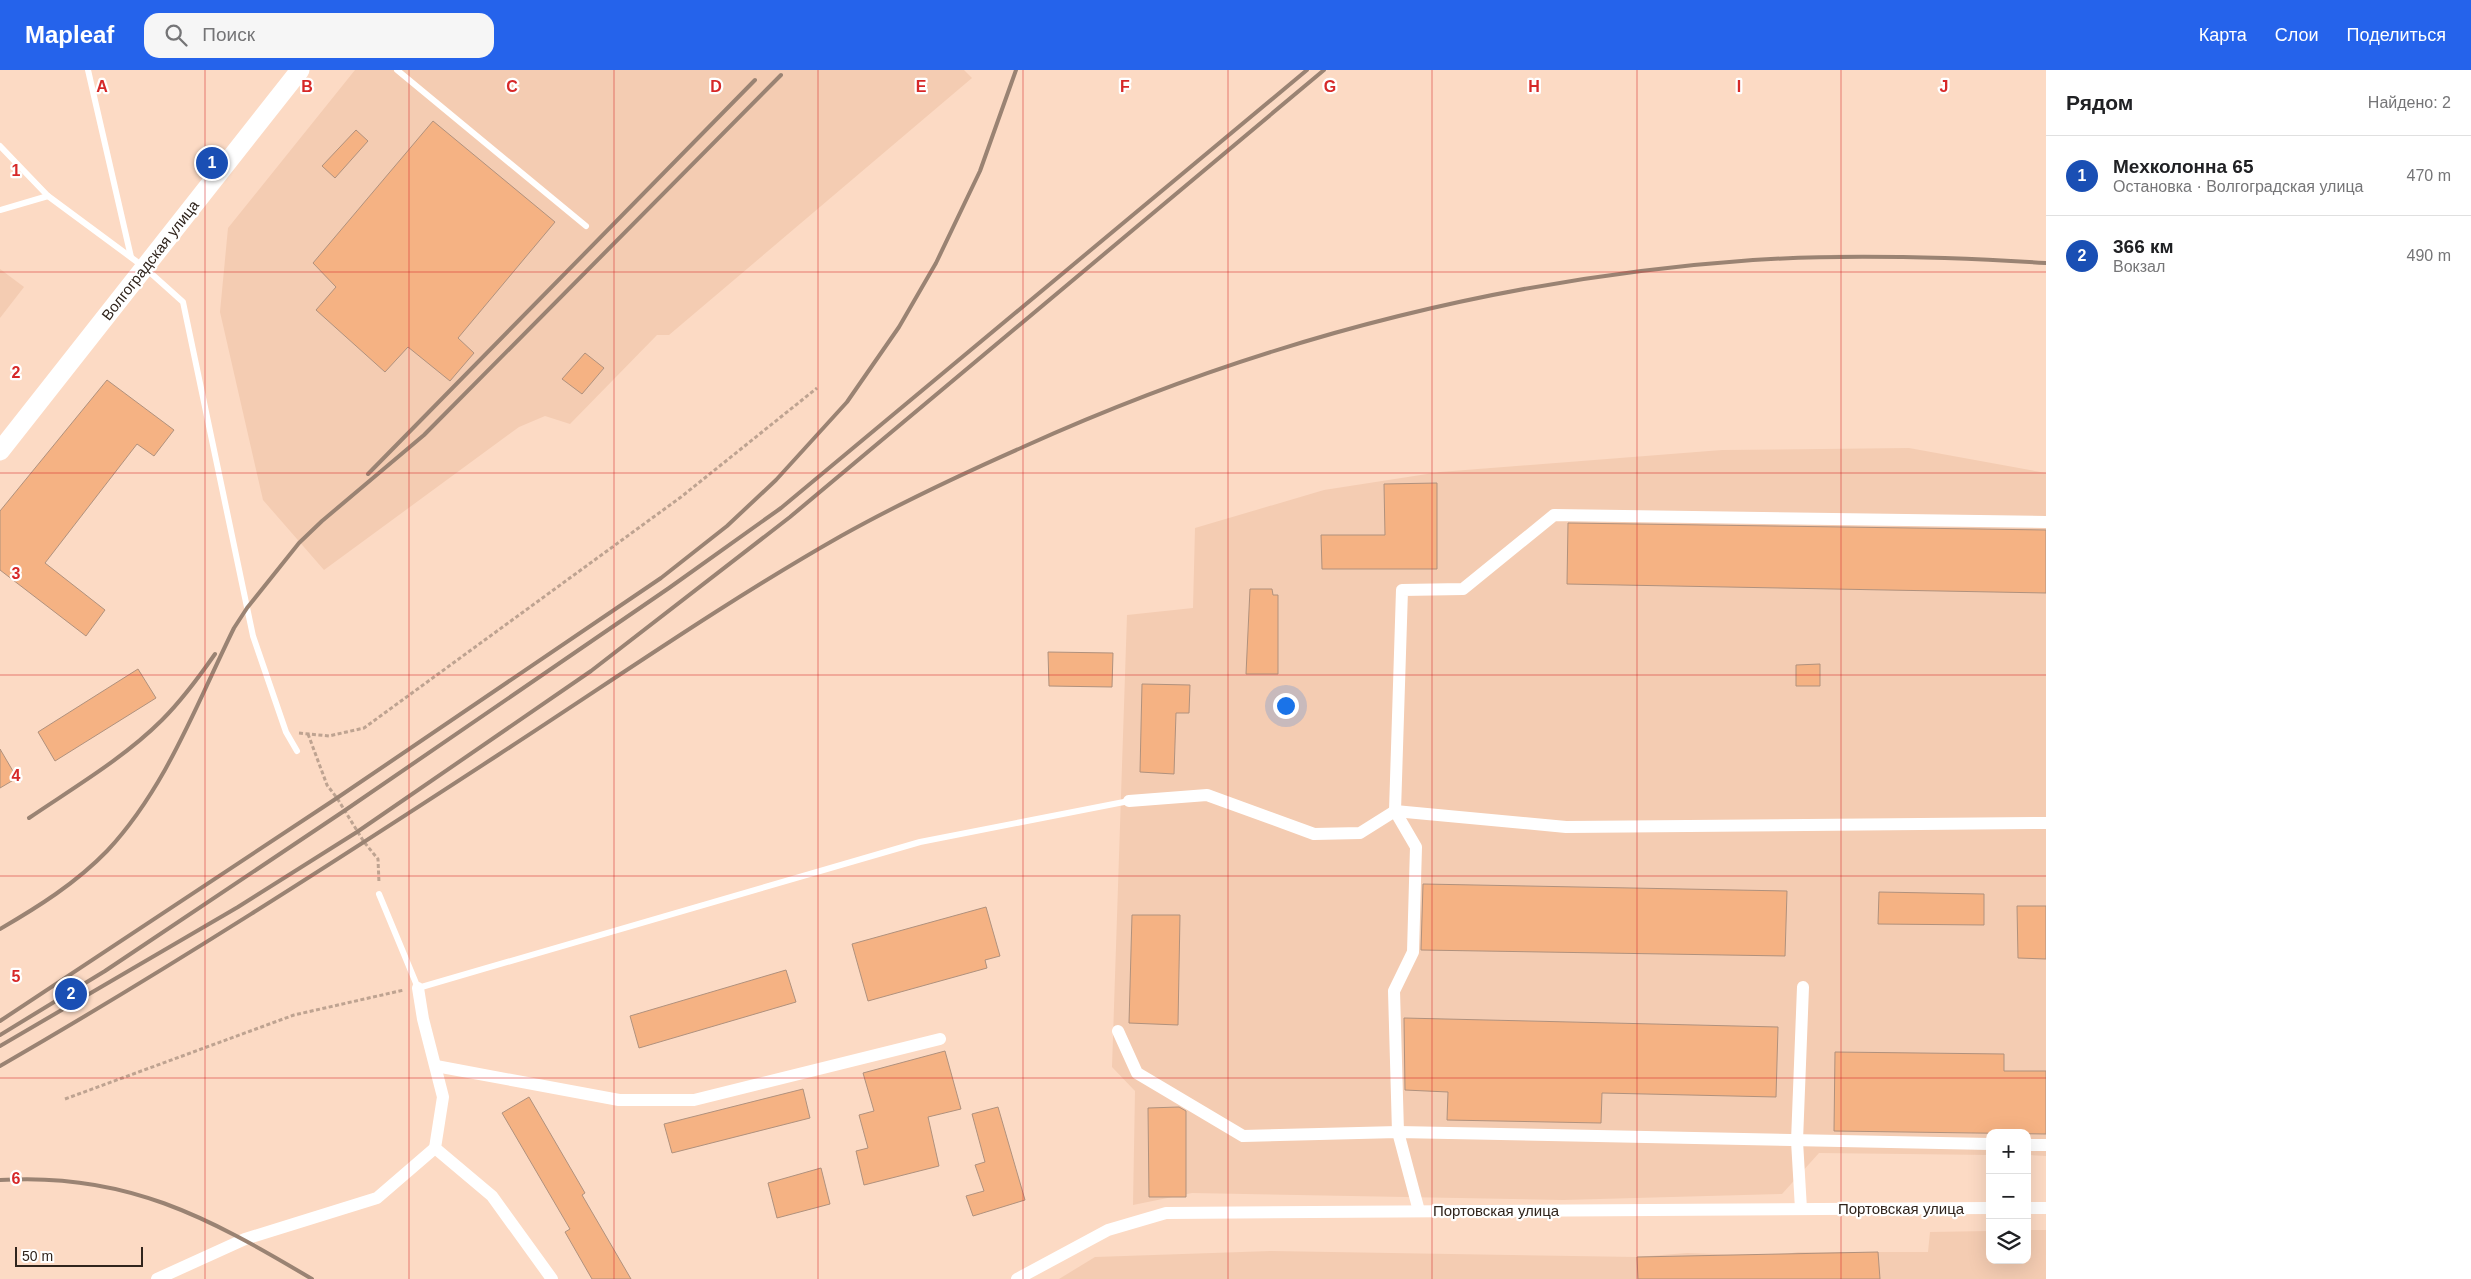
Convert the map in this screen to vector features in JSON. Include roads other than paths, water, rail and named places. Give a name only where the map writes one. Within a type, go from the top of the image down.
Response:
[{"type":"main road","name":"Волгоградская улица","points":[[0,451],[138,262],[300,70]]},
{"type":"street","points":[[1420,1210],[1398,1132],[1394,990],[1413,952],[1416,847],[1396,811],[1402,590],[1463,589],[1554,516],[2046,522]]},
{"type":"street","points":[[1129,801],[1207,795],[1314,834],[1360,833],[1396,811],[1566,827],[2046,823]]},
{"type":"street","points":[[157,1279],[245,1239],[377,1198],[435,1148],[443,1097],[423,1020],[418,987]]},
{"type":"street","points":[[1801,1209],[1797,1141],[1803,988]]},
{"type":"street","points":[[1118,1031],[1137,1073],[1243,1136],[1398,1132],[1986,1144]]},
{"type":"street","points":[[436,1066],[619,1100],[694,1100],[940,1039]]},
{"type":"street","points":[[2031,1145],[2046,1145]]},
{"type":"street","points":[[435,1148],[492,1196],[552,1279]]},
{"type":"street","name":"Портовская улица","points":[[1017,1279],[1108,1230],[1166,1214],[1420,1210],[1986,1208]]},
{"type":"street","points":[[2031,1208],[2046,1208]]},
{"type":"lane","points":[[88,70],[138,262]]},
{"type":"lane","points":[[397,70],[586,226]]},
{"type":"lane","points":[[0,146],[48,196],[138,262],[183,302],[253,636],[286,732],[297,751]]},
{"type":"lane","points":[[0,210],[48,196]]},
{"type":"lane","points":[[379,894],[418,987],[920,842],[1129,801]]},
{"type":"railway","points":[[0,1021],[337,798],[661,578],[727,526],[776,480],[847,402],[899,327],[936,263],[980,171],[1016,70]]},
{"type":"railway","points":[[0,1035],[105,971],[344,811],[669,588],[781,508],[1307,70]]},
{"type":"railway","points":[[0,1046],[238,907],[357,832],[591,671],[790,517],[1324,70]]},
{"type":"railway","points":[[0,929],[42,903],[83,874],[107,851],[128,826],[163,773],[178,745],[234,628],[247,608],[299,543],[322,521],[424,435],[781,75]]},
{"type":"railway","points":[[368,474],[755,80]]},
{"type":"railway","points":[[0,1066],[251,914],[711,615],[841,536],[931,489],[1111,410],[1199,376],[1289,346],[1380,321],[1472,299],[1564,282],[1658,269],[1789,258],[1899,257],[2046,263]]},
{"type":"railway","points":[[29,818],[98,772],[147,734],[183,696],[215,654]]},
{"type":"railway","points":[[0,1180],[45,1179],[87,1183],[126,1191],[164,1203],[201,1218],[237,1236],[312,1279]]},
{"type":"place","name":"Мехколонна 65","points":[[212,163]]},
{"type":"place","name":"366 км","points":[[71,994]]}]
